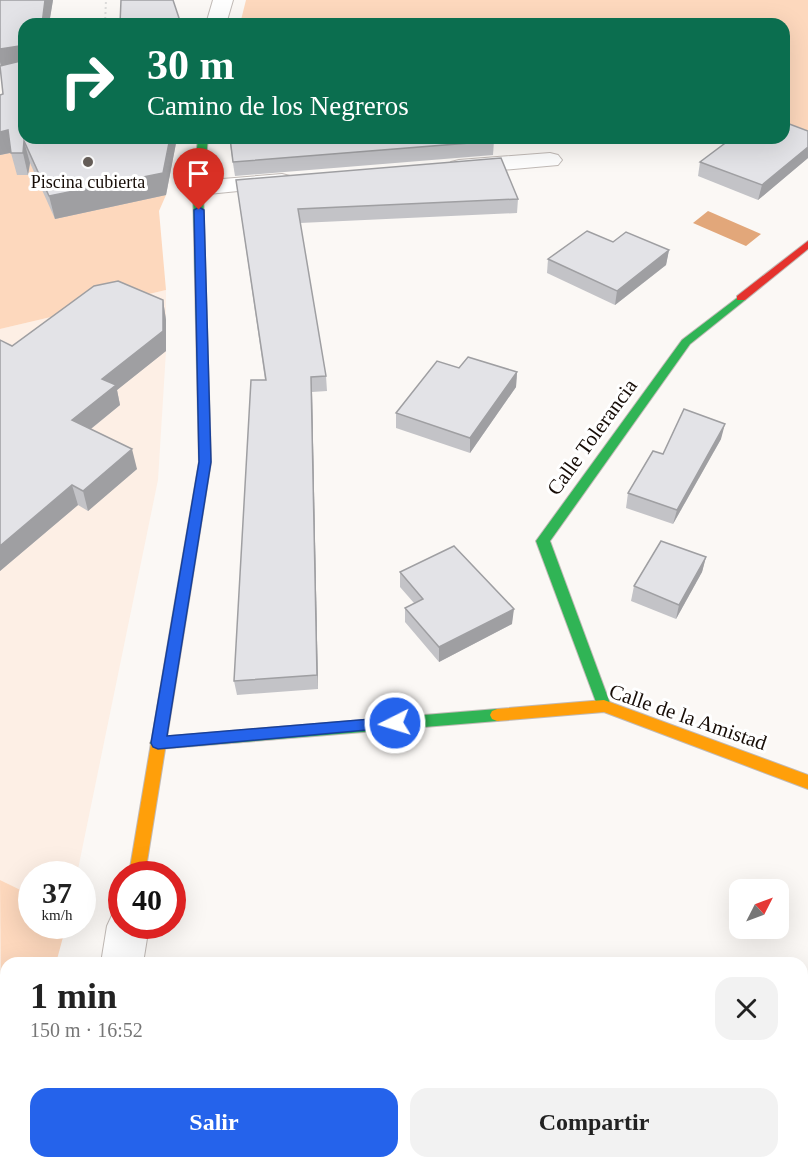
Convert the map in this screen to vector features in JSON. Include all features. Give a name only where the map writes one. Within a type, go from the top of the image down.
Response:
[{"type":"street","points":[[218,18],[223,0]]},
{"type":"street","points":[[139,861],[205,462],[198,188],[202,144]]},
{"type":"street","points":[[432,169],[550,160]]},
{"type":"street","points":[[198,188],[303,180]]},
{"type":"street","name":"Calle Tolerancia","points":[[604,706],[543,542],[686,342],[808,244]]},
{"type":"street","name":"Calle de la Amistad","points":[[158,743],[604,706],[808,782]]},
{"type":"street","points":[[123,957],[126,939]]},
{"type":"path","points":[[105,18],[106,0]]},
{"type":"shaded area","points":[[246,0],[808,0],[808,133],[790,127],[790,18],[242,18]]},
{"type":"shaded area","points":[[0,97],[18,128],[18,144],[39,144],[166,195],[159,211],[166,290],[0,329]]},
{"type":"shaded area","points":[[708,211],[761,234],[746,246],[693,223]]},
{"type":"shaded area","points":[[166,290],[166,351],[158,480],[80,861],[18,861],[18,889],[0,880],[0,329]]},
{"type":"shaded area","points":[[0,880],[18,889],[18,939],[62,939],[58,957],[1,957]]},
{"type":"building","points":[[0,0],[45,0],[43,18],[18,18],[18,46],[0,49]]},
{"type":"building","points":[[121,0],[173,0],[179,18],[120,18]]},
{"type":"building","points":[[18,62],[18,144],[24,144],[23,153],[11,153],[8,130],[0,132],[0,95],[3,94],[0,66]]},
{"type":"building","points":[[790,124],[808,131],[808,147],[762,185],[700,162],[724,144],[790,144]]},
{"type":"building","points":[[25,144],[169,144],[163,173],[49,196]]},
{"type":"building","points":[[231,144],[457,144],[233,162]]},
{"type":"building","points":[[501,158],[518,199],[298,209],[326,376],[311,377],[317,675],[234,681],[251,380],[266,380],[236,180]]},
{"type":"building","points":[[587,231],[613,242],[626,232],[669,250],[617,291],[548,259]]},
{"type":"building","points":[[118,281],[163,300],[163,331],[102,379],[116,385],[72,420],[132,449],[83,491],[72,485],[0,546],[0,340],[12,346],[94,286]]},
{"type":"building","points":[[468,357],[517,372],[470,438],[396,413],[437,361],[459,368]]},
{"type":"building","points":[[684,409],[725,424],[677,510],[628,493],[653,451],[663,454]]},
{"type":"building","points":[[661,541],[706,557],[679,605],[634,586]]},
{"type":"building","points":[[454,546],[514,609],[439,647],[405,608],[423,599],[400,572]]},
{"type":"traffic: fast","points":[[179,619],[205,462],[198,188],[202,144]]},
{"type":"traffic: fast","points":[[604,706],[543,541],[686,342],[741,298]]},
{"type":"traffic: fast","points":[[158,743],[497,715]]},
{"type":"traffic: slow","points":[[139,861],[179,619]]},
{"type":"traffic: slow","points":[[497,715],[604,706],[808,782]]},
{"type":"traffic: jam","points":[[741,298],[808,244]]},
{"type":"place","name":"Piscina cubierta","points":[[88,162]]},
{"type":"route","points":[[199,210],[205,462],[158,743],[395,723]]}]
